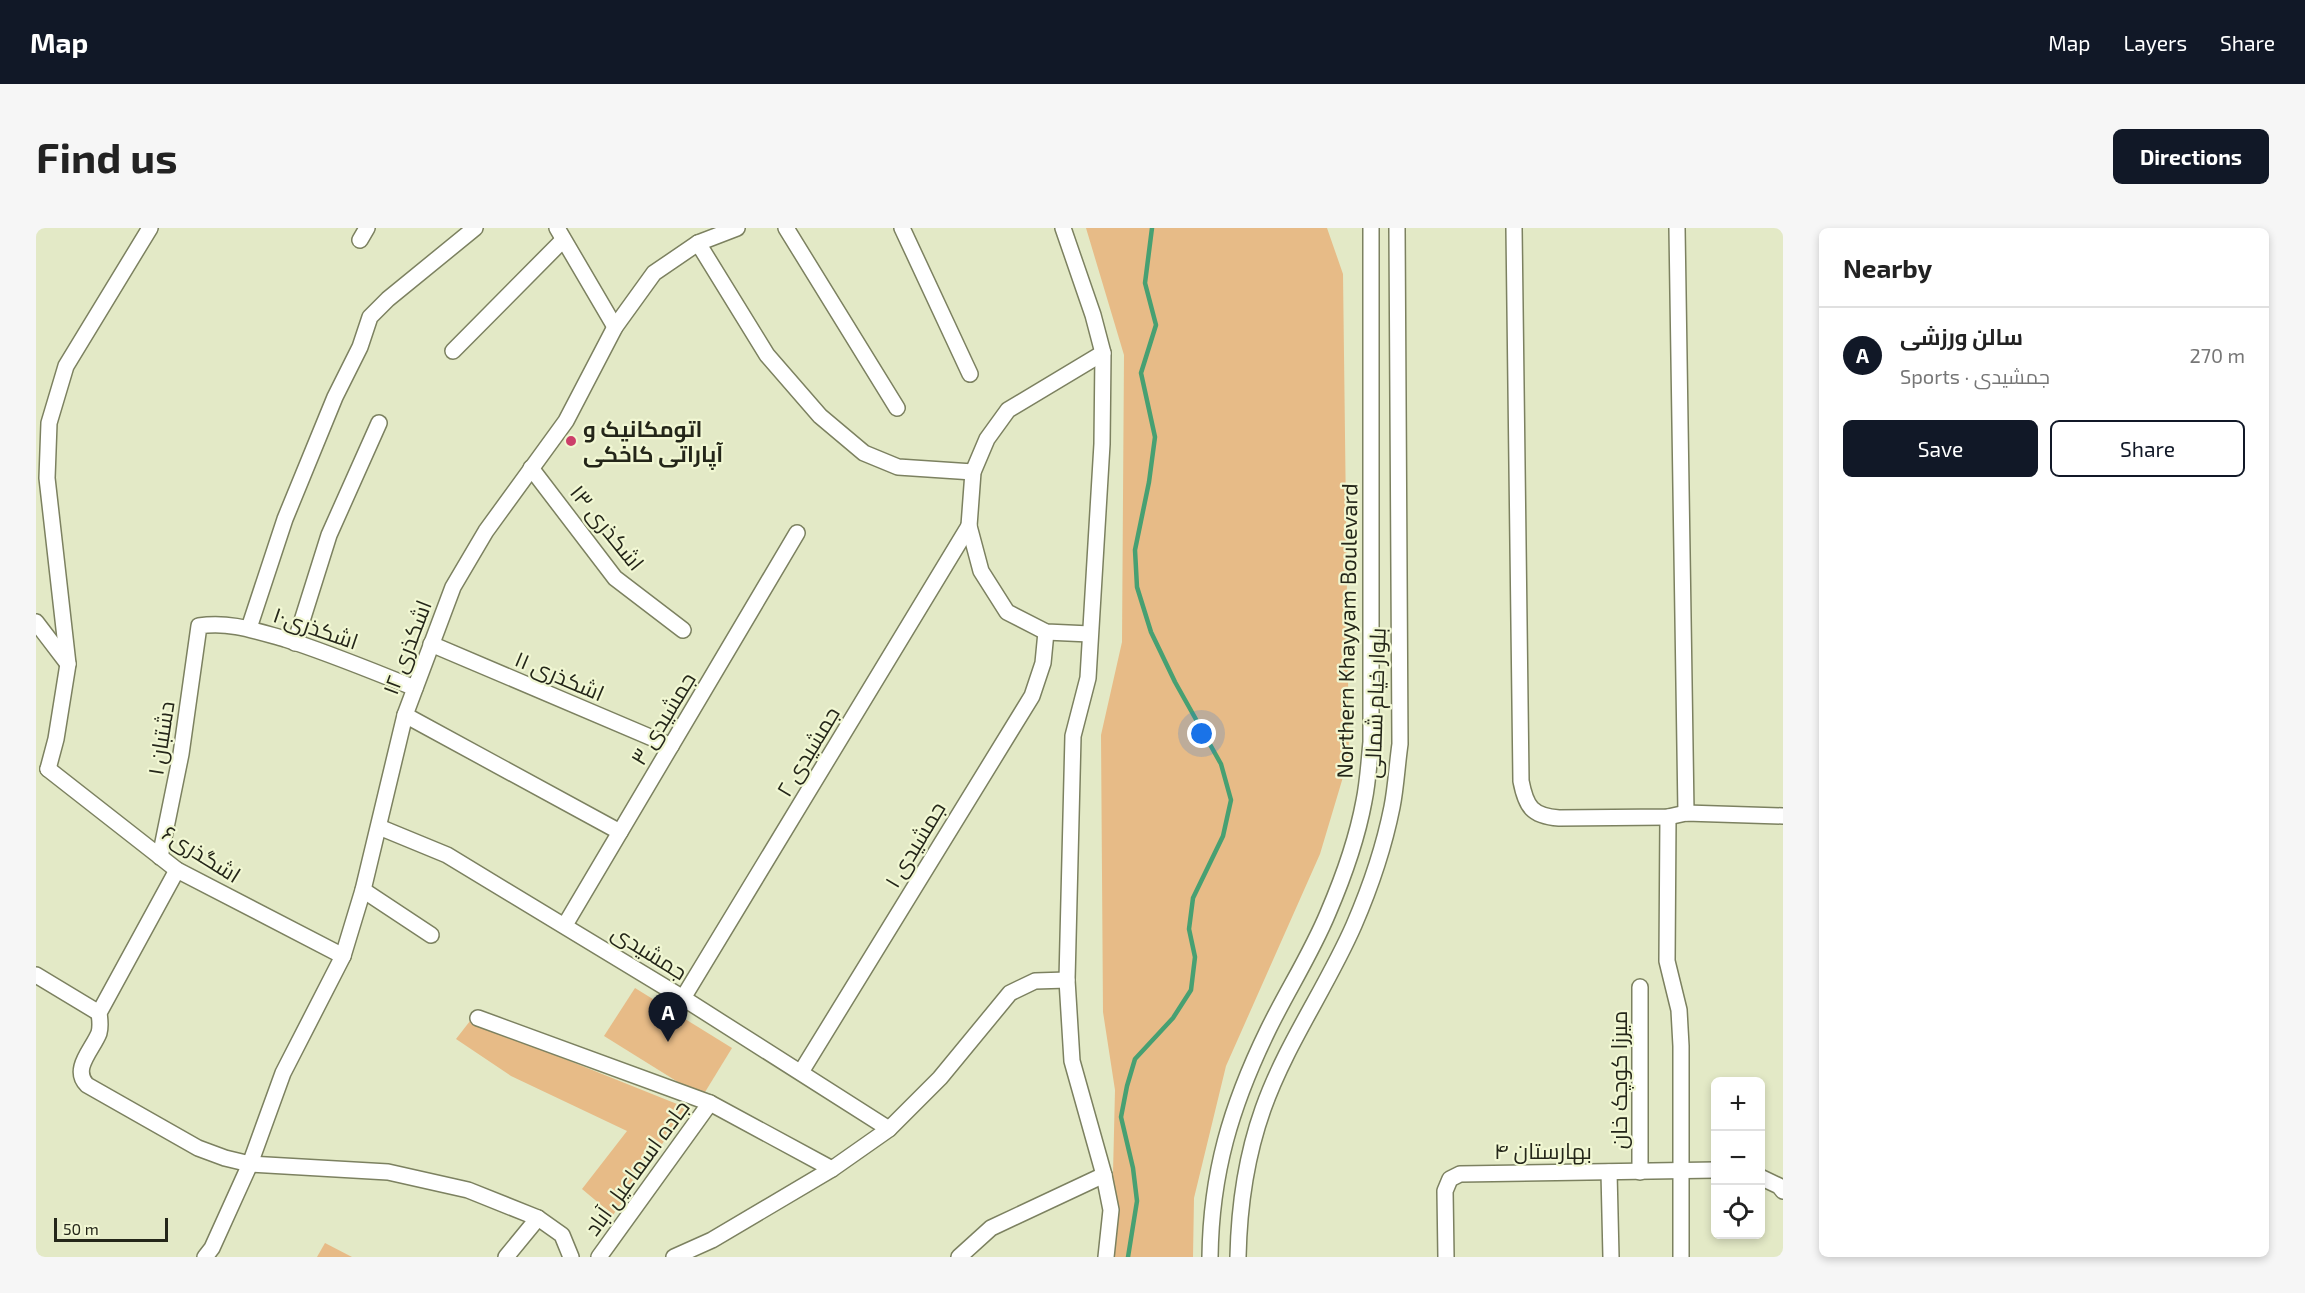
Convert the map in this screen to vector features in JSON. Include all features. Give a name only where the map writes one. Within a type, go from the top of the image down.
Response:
[{"type":"street","points":[[42,770],[56,739],[68,664],[47,478],[49,423],[66,366],[150,228]]},
{"type":"street","points":[[249,628],[285,519],[335,397],[360,347],[370,317],[388,299],[475,228]]},
{"type":"street","name":"اشکذری ۱۲","points":[[205,1257],[212,1248],[250,1164],[283,1073],[343,956],[363,891],[405,715],[453,587],[486,531],[566,421],[615,327],[654,273],[698,243],[737,228]]},
{"type":"street","points":[[786,228],[897,408]]},
{"type":"street","points":[[902,228],[970,374]]},
{"type":"street","points":[[1063,228],[1093,315],[1103,352],[1102,444],[1088,678],[1073,736],[1066,980],[1072,1061],[1104,1175],[1111,1210],[1106,1257]]},
{"type":"street","name":"Northern Khayyam Boulevard","points":[[1210,1257],[1210,1214],[1221,1156],[1237,1098],[1268,1029],[1329,913],[1350,855],[1364,801],[1371,742],[1371,228]]},
{"type":"street","name":"بلوار خیام شمالی","points":[[1238,1257],[1239,1217],[1248,1163],[1263,1108],[1293,1043],[1355,924],[1377,864],[1392,806],[1400,744],[1397,228]]},
{"type":"street","points":[[1514,228],[1521,781],[1524,798],[1532,810],[1545,817],[1668,817],[1686,813],[1783,816]]},
{"type":"street","points":[[1677,228],[1686,813]]},
{"type":"street","points":[[453,351],[560,234],[615,327]]},
{"type":"street","points":[[698,243],[767,355],[820,416],[864,453],[898,467],[973,472]]},
{"type":"street","points":[[1090,634],[1046,632],[1007,612],[981,571],[969,526],[973,472],[987,439],[1008,410],[1103,352]]},
{"type":"street","points":[[295,643],[329,535],[378,423]]},
{"type":"street","name":"اشکذری ۱۳","points":[[531,468],[615,578],[683,630]]},
{"type":"street","name":"جمشیدی ۲","points":[[683,998],[969,526]]},
{"type":"street","name":"جمشیدی ۳","points":[[565,925],[797,533]]},
{"type":"street","points":[[1371,534],[1399,535]]},
{"type":"street","points":[[36,622],[68,664]]},
{"type":"street","name":"اشکذری۱۰","points":[[199,626],[215,624],[249,628],[329,653],[415,688]]},
{"type":"street","name":"دشتبان ۱","points":[[160,857],[181,754],[199,626]]},
{"type":"street","name":"جمشیدی ۱","points":[[801,1072],[1032,696],[1043,663],[1046,632]]},
{"type":"street","name":"اشکذری ۱۱","points":[[431,644],[671,746]]},
{"type":"street","points":[[405,715],[620,831]]},
{"type":"street","name":"اشگذری۶","points":[[42,770],[177,870],[343,956]]},
{"type":"street","points":[[1668,817],[1666,946],[1670,978],[1681,1024],[1681,1257]]},
{"type":"street","name":"جمشیدی","points":[[379,826],[447,855],[565,925],[889,1129]]},
{"type":"street","points":[[177,870],[99,1013],[100,1031],[80,1069],[82,1080],[87,1085],[198,1148],[250,1164],[388,1172],[468,1190],[538,1218],[562,1236],[572,1257]]},
{"type":"street","points":[[363,891],[431,935]]},
{"type":"street","points":[[36,975],[99,1013]]},
{"type":"street","points":[[674,1257],[712,1240],[832,1169],[889,1129],[940,1078],[1010,993],[1035,981],[1066,980]]},
{"type":"street","name":"میرزا کوچک خان","points":[[1640,987],[1640,1172]]},
{"type":"street","points":[[478,1018],[710,1103],[832,1169]]},
{"type":"street","name":"جاده اسماعیل آباد","points":[[599,1257],[710,1103]]},
{"type":"street","name":"بهارستان ۴","points":[[1446,1257],[1445,1191],[1450,1179],[1460,1174],[1711,1170]]},
{"type":"street","points":[[1609,1173],[1611,1257]]},
{"type":"street","points":[[959,1257],[991,1228],[1104,1175]]},
{"type":"street","points":[[1765,1179],[1779,1186],[1783,1191]]},
{"type":"street","points":[[506,1257],[538,1218]]},
{"type":"shaded area","points":[[1086,228],[1327,228],[1343,274],[1349,757],[1320,854],[1226,1066],[1194,1198],[1193,1257],[1111,1257],[1115,1090],[1103,1012],[1101,735],[1122,642],[1124,355]]},
{"type":"shaded area","points":[[635,988],[732,1048],[702,1097],[604,1036]]},
{"type":"shaded area","points":[[470,1021],[687,1108],[613,1215],[582,1189],[627,1131],[511,1076],[456,1039]]},
{"type":"shaded area","points":[[325,1243],[352,1257],[317,1257]]},
{"type":"waterway","points":[[1128,1257],[1137,1201],[1133,1168],[1121,1117],[1127,1086],[1135,1059],[1173,1018],[1191,990],[1195,957],[1189,929],[1193,898],[1223,836],[1231,800],[1221,764],[1175,682],[1151,632],[1137,587],[1135,550],[1149,482],[1155,437],[1141,373],[1156,325],[1145,283],[1152,228]]},
{"type":"place","name":"اتومکانیک و آپاراتی کاخکی","points":[[571,441]]},
{"type":"place","name":"سالن ورزشی","points":[[668,1042]]}]
